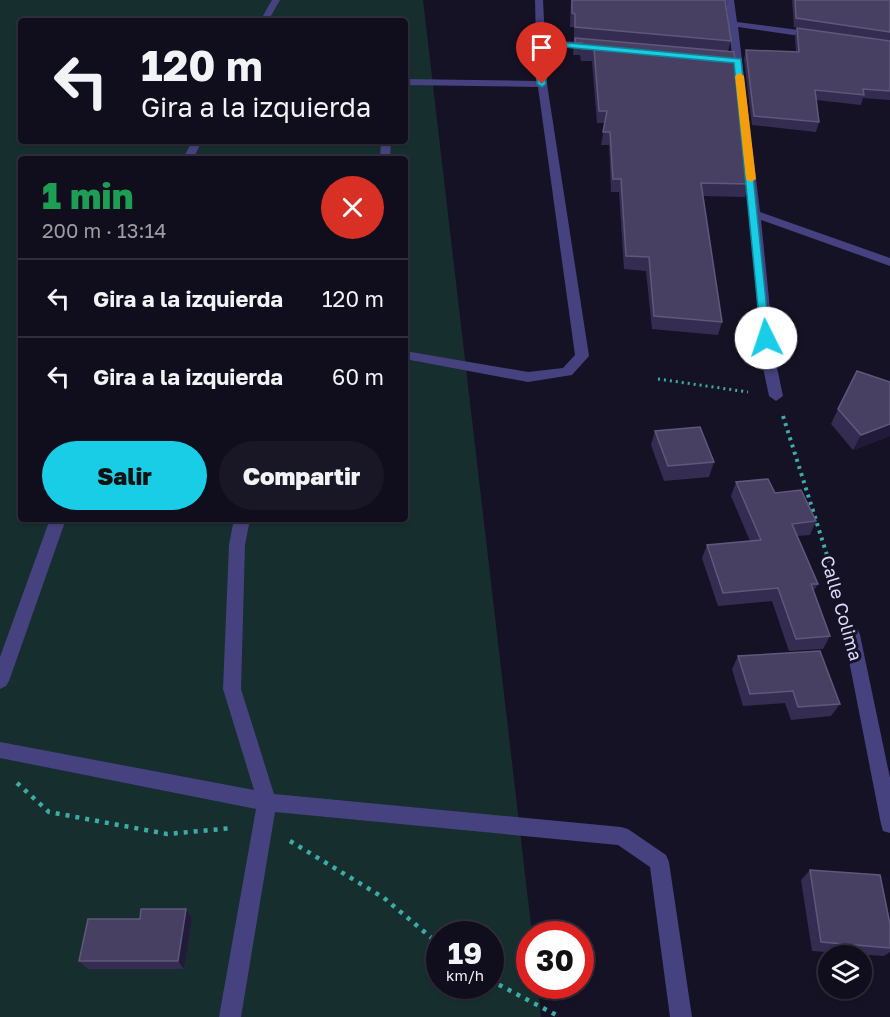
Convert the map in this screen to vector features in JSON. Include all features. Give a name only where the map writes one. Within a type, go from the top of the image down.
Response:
[{"type":"street","points":[[266,18],[276,0]]},
{"type":"street","points":[[408,356],[528,377],[567,372],[582,356],[542,84],[538,42],[539,0]]},
{"type":"street","points":[[730,0],[734,24],[732,60],[755,214],[768,358],[776,396]]},
{"type":"street","points":[[734,24],[823,36]]},
{"type":"street","points":[[538,42],[609,48]]},
{"type":"street","points":[[408,82],[542,84]]},
{"type":"street","points":[[755,214],[890,262]]},
{"type":"street","points":[[0,681],[57,522]]},
{"type":"street","points":[[230,1017],[267,802],[232,689],[237,545],[241,522]]},
{"type":"street","name":"Calle Colima","points":[[852,636],[890,824]]},
{"type":"street","points":[[0,750],[267,802],[621,836],[659,862],[681,1017]]},
{"type":"path","points":[[658,379],[776,396]]},
{"type":"path","name":"Calle Colima","points":[[776,396],[852,636]]},
{"type":"path","points":[[8,775],[49,813],[167,834],[263,825],[384,898],[426,933]]},
{"type":"path","points":[[504,987],[560,1017]]},
{"type":"green space","points":[[0,0],[423,0],[530,921],[516,921],[516,999],[539,999],[541,1017],[0,1017]]},
{"type":"building","points":[[572,0],[725,0],[731,41],[575,27]]},
{"type":"building","points":[[795,0],[890,0],[890,32],[796,18]]},
{"type":"building","points":[[797,28],[890,41],[890,91],[863,89],[864,95],[815,90],[819,122],[754,116],[746,50],[799,52]]},
{"type":"building","points":[[575,38],[734,52],[749,184],[701,183],[722,322],[654,316],[649,257],[626,256],[621,179],[613,179],[610,132],[603,132],[607,111],[599,111],[594,49],[582,49],[582,43],[575,43]]},
{"type":"building","points":[[857,371],[890,382],[890,424],[861,435],[838,409]]},
{"type":"building","points":[[700,427],[714,462],[668,466],[655,431]]},
{"type":"building","points":[[768,479],[775,493],[801,490],[816,521],[792,524],[818,584],[811,584],[830,636],[796,639],[778,588],[723,593],[707,545],[761,540],[736,482]]},
{"type":"building","points":[[820,651],[840,704],[798,707],[793,691],[750,694],[738,656]]},
{"type":"building","points":[[810,870],[880,875],[890,924],[890,948],[821,942]]},
{"type":"building","points":[[141,909],[186,909],[178,961],[79,961],[88,919],[140,919]]},
{"type":"slow traffic","points":[[740,76],[751,179]]},
{"type":"route","points":[[542,84],[538,42],[738,60],[759,249],[766,338]]}]
